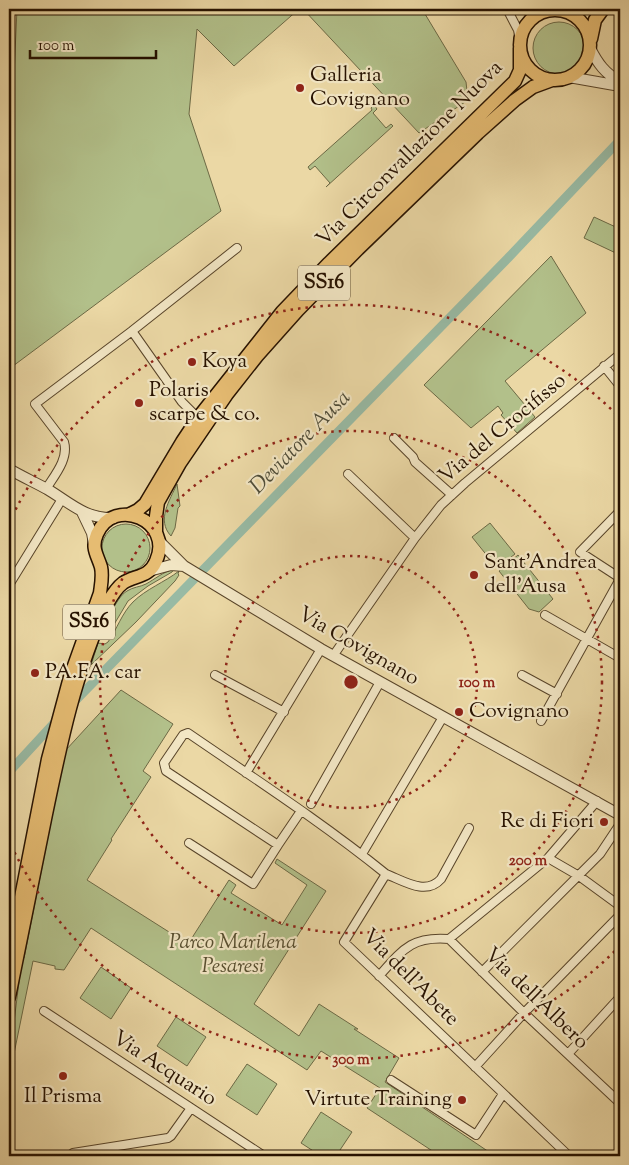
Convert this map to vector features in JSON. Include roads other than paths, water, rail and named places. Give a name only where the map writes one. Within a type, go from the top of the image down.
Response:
[{"type":"main road","points":[[545,11],[561,9],[583,22],[587,28],[590,45]]},
{"type":"main road","points":[[569,77],[584,66],[595,20],[603,9]]},
{"type":"main road","name":"SS16","points":[[520,44],[522,34],[528,22],[545,11]]},
{"type":"main road","points":[[520,44],[524,61],[533,72],[552,80]]},
{"type":"main road","name":"Via Circonvallazione Nuova","points":[[113,518],[128,515],[145,504],[198,418],[298,294],[515,81],[520,70],[520,44]]},
{"type":"main road","name":"SS16","points":[[552,80],[569,77]]},
{"type":"main road","name":"Via Circonvallazione Nuova","points":[[149,571],[156,562],[159,552],[156,516],[158,502],[166,486],[209,420],[257,356],[342,264],[478,133],[533,87],[552,80]]},
{"type":"main road","points":[[128,515],[144,520],[157,537]]},
{"type":"main road","points":[[94,545],[104,524],[113,518]]},
{"type":"main road","name":"SS16","points":[[9,958],[48,758],[100,593],[102,579],[94,545]]},
{"type":"main road","name":"SS16","points":[[100,566],[108,574],[118,579],[129,580]]},
{"type":"main road","name":"SS16","points":[[9,997],[75,675],[108,603],[122,584],[140,577],[149,571]]},
{"type":"street","points":[[507,9],[518,30],[520,44]]},
{"type":"street","points":[[523,9],[528,11],[545,11]]},
{"type":"street","points":[[590,45],[599,65],[620,84]]},
{"type":"street","points":[[569,77],[620,84]]},
{"type":"street","points":[[46,489],[65,456],[66,449],[64,442],[35,404],[132,331],[236,248]]},
{"type":"street","points":[[132,331],[198,418]]},
{"type":"street","name":"Via del Crocifisso","points":[[333,656],[415,538],[441,505],[620,354]]},
{"type":"street","points":[[604,366],[620,386]]},
{"type":"street","points":[[394,438],[413,457],[415,462],[452,495]]},
{"type":"street","points":[[9,469],[46,489],[82,512],[99,517],[113,518]]},
{"type":"street","points":[[348,474],[415,538]]},
{"type":"street","points":[[9,585],[62,499]]},
{"type":"street","points":[[541,721],[620,579],[580,552],[620,511]]},
{"type":"street","points":[[82,512],[92,533],[94,545]]},
{"type":"street","name":"Via Covignano","points":[[157,537],[184,566],[321,649],[620,814]]},
{"type":"street","points":[[149,571],[171,565],[184,566]]},
{"type":"street","points":[[546,615],[620,658]]},
{"type":"street","points":[[246,773],[321,649]]},
{"type":"street","points":[[215,675],[284,712]]},
{"type":"street","points":[[522,675],[556,694]]},
{"type":"street","points":[[311,804],[380,682]]},
{"type":"street","points":[[362,854],[443,717]]},
{"type":"street","points":[[278,845],[166,771],[164,763],[183,735],[188,733],[362,854],[386,874],[422,888],[436,884],[441,879],[469,828]]},
{"type":"street","points":[[379,976],[397,956],[414,942],[432,938],[450,939],[548,858],[597,801]]},
{"type":"street","points":[[189,843],[253,884],[301,811]]},
{"type":"street","points":[[482,972],[600,854],[620,824]]},
{"type":"street","points":[[548,858],[579,876],[620,906]]},
{"type":"street","name":"Via dell'Abete","points":[[386,874],[344,942],[568,1156]]},
{"type":"street","points":[[475,1067],[524,1013],[620,915]]},
{"type":"street","name":"Via dell'Albero","points":[[450,939],[524,1013],[619,1099]]},
{"type":"street","points":[[568,1054],[620,997]]},
{"type":"street","name":"Via Acquario","points":[[44,1011],[264,1156]]},
{"type":"street","points":[[391,1080],[476,1135],[503,1094]]},
{"type":"street","points":[[69,1156],[72,1153],[168,1138],[191,1108]]},
{"type":"waterway","name":"Deviatore Ausa","points":[[72,704],[509,257],[620,140]]},
{"type":"waterway","name":"Deviatore Ausa","points":[[9,772],[56,721]]},
{"type":"place","name":"Galleria Covignano","points":[[300,88]]},
{"type":"place","name":"Koya","points":[[192,362]]},
{"type":"place","name":"Polaris scarpe & co.","points":[[139,403]]},
{"type":"place","name":"Sant'Andrea dell'Ausa","points":[[474,575]]},
{"type":"place","name":"PA.FA. car","points":[[35,673]]},
{"type":"place","name":"Covignano","points":[[459,712]]},
{"type":"place","name":"Re di Fiori","points":[[604,822]]},
{"type":"place","name":"Il Prisma","points":[[63,1076]]},
{"type":"place","name":"Virtute Training","points":[[462,1100]]},
{"type":"park label","name":"Parco Marilena Pesaresi","points":[[233,955]]}]
